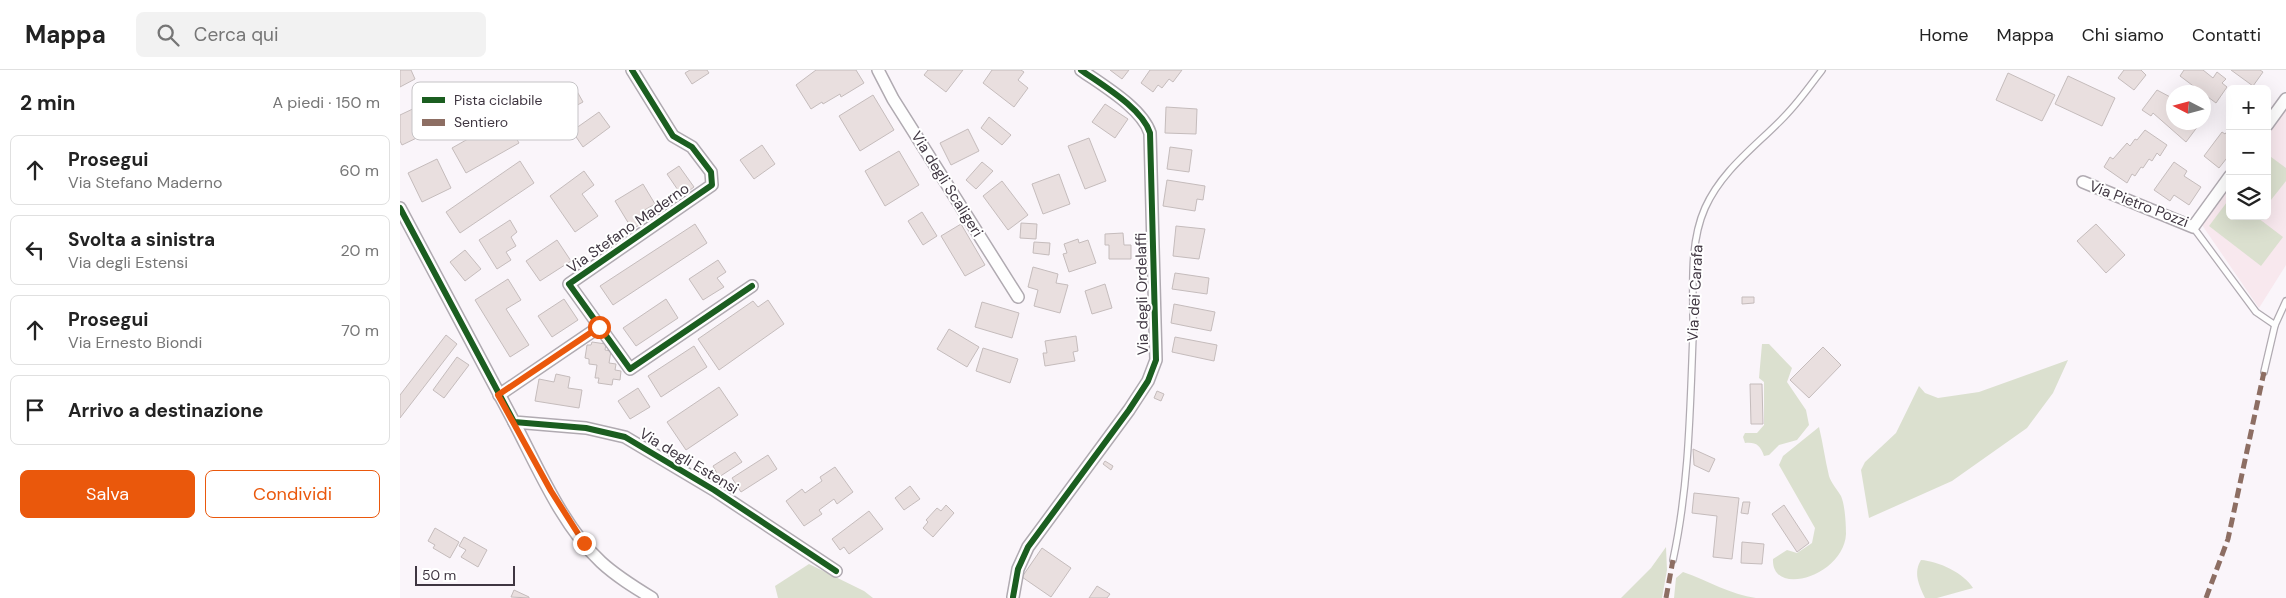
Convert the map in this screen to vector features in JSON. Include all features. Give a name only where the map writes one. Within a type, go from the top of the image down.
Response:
[{"type":"street","name":"Via Stefano Maderno","points":[[632,70],[673,136],[692,147],[711,172],[712,185],[569,284],[630,369],[752,286]]},
{"type":"street","name":"Via degli Scaligeri","points":[[878,70],[893,99],[1018,297]]},
{"type":"street","name":"Via degli Ordelaffi","points":[[1014,597],[1018,569],[1028,547],[1133,404],[1148,381],[1156,360],[1150,133],[1146,122],[1136,112],[1081,70]]},
{"type":"street","points":[[2271,120],[2286,99]]},
{"type":"street","name":"Via Pietro Pozzi","points":[[2084,182],[2193,227],[2226,182]]},
{"type":"street","points":[[400,208],[498,395],[551,491],[584,543],[612,572],[652,598]]},
{"type":"street","points":[[498,395],[599,327]]},
{"type":"street","name":"Via degli Estensi","points":[[514,422],[578,427],[625,437],[729,499],[836,571]]},
{"type":"lane","name":"Via dei Carafa","points":[[1674,560],[1686,482],[1695,260],[1701,218],[1710,198],[1723,180],[1745,154],[1793,109],[1822,70]]},
{"type":"lane","points":[[2193,227],[2256,312],[2275,325]]},
{"type":"lane","points":[[2264,372],[2275,325],[2286,301]]},
{"type":"shaded area","points":[[2286,108],[2286,265],[2259,308],[2202,225],[2226,192],[2226,220],[2271,220],[2271,129]]},
{"type":"green space","points":[[2271,157],[2286,168],[2286,181],[2271,200]]},
{"type":"green space","points":[[2226,203],[2226,220],[2261,220],[2283,237],[2261,266],[2209,226]]},
{"type":"green space","points":[[1762,344],[1769,344],[1792,368],[1787,382],[1806,410],[1809,425],[1797,440],[1779,445],[1769,455],[1764,456],[1759,447],[1752,443],[1745,443],[1743,437],[1745,433],[1757,433],[1764,425],[1764,382],[1759,378]]},
{"type":"green space","points":[[2068,360],[2053,393],[2027,428],[1952,481],[1869,518],[1861,470],[1865,462],[1896,433],[1919,386],[1925,393],[1938,398],[1979,392]]},
{"type":"green space","points":[[1819,427],[1829,476],[1841,496],[1846,534],[1842,549],[1833,561],[1821,571],[1808,577],[1795,579],[1783,577],[1775,571],[1773,559],[1787,550],[1797,553],[1812,543],[1815,528],[1779,465],[1783,456]]},
{"type":"green space","points":[[1666,547],[1667,570],[1662,598],[1621,598],[1651,568]]},
{"type":"green space","points":[[1921,560],[1950,569],[1963,577],[1973,588],[1937,598],[1925,598],[1917,574]]},
{"type":"green space","points":[[809,564],[864,591],[873,598],[778,598],[775,586]]},
{"type":"green space","points":[[1683,572],[1728,591],[1756,598],[1674,598],[1676,578]]},
{"type":"building","points":[[400,70],[411,70],[415,79],[400,87]]},
{"type":"building","points":[[690,70],[707,70],[709,73],[692,84],[685,73]]},
{"type":"building","points":[[816,70],[856,70],[864,83],[841,97],[840,94],[811,109],[796,85]]},
{"type":"building","points":[[928,70],[963,70],[946,92],[924,75]]},
{"type":"building","points":[[992,70],[1021,70],[1024,72],[1018,80],[1028,88],[1014,107],[983,83]]},
{"type":"building","points":[[1110,70],[1129,70],[1122,79]]},
{"type":"building","points":[[1150,70],[1182,70],[1173,82],[1169,79],[1162,88],[1158,85],[1153,92],[1141,83]]},
{"type":"building","points":[[2124,70],[2141,70],[2146,75],[2134,90],[2118,78]]},
{"type":"building","points":[[2184,70],[2203,70],[2213,78],[2217,72],[2226,79],[2222,83],[2226,88],[2216,103],[2211,99],[2211,85],[2192,85],[2180,76]]},
{"type":"building","points":[[2231,70],[2260,70],[2263,72],[2254,85]]},
{"type":"building","points":[[2008,73],[2055,95],[2042,121],[1996,100]]},
{"type":"building","points":[[2068,76],[2115,98],[2102,126],[2055,104]]},
{"type":"building","points":[[2157,90],[2166,95],[2166,124],[2153,113],[2151,116],[2142,110]]},
{"type":"building","points":[[578,93],[583,102],[578,105]]},
{"type":"building","points":[[873,95],[894,130],[860,151],[839,116]]},
{"type":"building","points":[[1105,104],[1128,119],[1115,138],[1092,122]]},
{"type":"building","points":[[1166,107],[1197,109],[1196,134],[1165,133]]},
{"type":"building","points":[[412,109],[412,140],[402,145],[400,141],[400,115]]},
{"type":"building","points":[[599,112],[610,127],[583,147],[578,140],[578,127]]},
{"type":"building","points":[[989,117],[1011,135],[1002,145],[981,128]]},
{"type":"building","points":[[968,129],[979,151],[951,165],[940,143]]},
{"type":"building","points":[[2145,130],[2167,145],[2160,156],[2157,153],[2152,161],[2149,159],[2135,176],[2132,174],[2127,183],[2104,167],[2110,157],[2113,159],[2127,143],[2130,146]]},
{"type":"building","points":[[2172,130],[2195,130],[2186,142]]},
{"type":"building","points":[[2222,132],[2226,133],[2226,159],[2219,168],[2204,156]]},
{"type":"building","points":[[1089,138],[1106,181],[1085,189],[1068,146]]},
{"type":"building","points":[[466,140],[517,140],[519,143],[466,173],[452,148]]},
{"type":"building","points":[[762,145],[775,164],[754,179],[740,160]]},
{"type":"building","points":[[1170,147],[1192,150],[1189,172],[1167,169]]},
{"type":"building","points":[[899,151],[919,185],[885,206],[865,171]]},
{"type":"building","points":[[437,159],[451,188],[422,202],[408,173]]},
{"type":"building","points":[[520,161],[534,183],[460,233],[446,212]]},
{"type":"building","points":[[982,162],[993,171],[976,189],[966,180]]},
{"type":"building","points":[[2174,162],[2187,171],[2184,176],[2201,187],[2189,205],[2174,195],[2170,201],[2154,190]]},
{"type":"building","points":[[679,166],[694,187],[682,196],[667,174]]},
{"type":"building","points":[[584,171],[594,185],[582,194],[598,216],[575,232],[550,196]]},
{"type":"building","points":[[1059,174],[1070,204],[1043,214],[1032,184]]},
{"type":"building","points":[[1167,180],[1205,186],[1203,200],[1197,199],[1195,211],[1163,206]]},
{"type":"building","points":[[1002,181],[1028,215],[1008,230],[983,196]]},
{"type":"building","points":[[643,184],[655,204],[641,212],[647,221],[632,229],[615,201]]},
{"type":"building","points":[[922,212],[937,236],[923,245],[908,221]]},
{"type":"building","points":[[510,220],[517,232],[511,237],[516,246],[506,252],[511,260],[497,269],[479,240]]},
{"type":"building","points":[[1021,223],[1037,224],[1036,239],[1020,238]]},
{"type":"building","points":[[695,224],[707,243],[613,305],[600,286]]},
{"type":"building","points":[[961,224],[985,265],[965,276],[941,236]]},
{"type":"building","points":[[2096,224],[2125,255],[2106,273],[2077,241]]},
{"type":"building","points":[[1176,226],[1205,229],[1199,259],[1173,256]]},
{"type":"building","points":[[1123,233],[1124,245],[1131,245],[1131,259],[1109,259],[1109,245],[1105,245],[1105,234]]},
{"type":"building","points":[[1078,239],[1079,243],[1088,240],[1096,263],[1069,272],[1063,254],[1067,253],[1064,244]]},
{"type":"building","points":[[557,240],[571,261],[540,281],[526,261]]},
{"type":"building","points":[[1034,242],[1050,243],[1049,255],[1033,253]]},
{"type":"building","points":[[465,250],[481,269],[465,281],[450,262]]},
{"type":"building","points":[[718,260],[726,272],[717,278],[724,287],[703,300],[689,279]]},
{"type":"building","points":[[1033,267],[1058,274],[1056,283],[1068,285],[1060,313],[1034,306],[1038,290],[1028,287]]},
{"type":"building","points":[[1175,273],[1209,278],[1207,294],[1172,289]]},
{"type":"building","points":[[508,279],[521,300],[506,309],[529,345],[510,357],[475,300]]},
{"type":"building","points":[[1105,284],[1112,308],[1092,314],[1085,291]]},
{"type":"building","points":[[1742,297],[1754,297],[1754,303],[1742,304]]},
{"type":"building","points":[[564,299],[578,320],[552,337],[538,316]]},
{"type":"building","points":[[666,299],[678,318],[636,346],[623,328]]},
{"type":"building","points":[[768,300],[784,324],[719,370],[698,339],[753,301],[758,307]]},
{"type":"building","points":[[982,302],[1019,313],[1012,338],[975,327]]},
{"type":"building","points":[[1174,304],[1215,312],[1211,331],[1171,323]]},
{"type":"building","points":[[949,329],[979,347],[967,367],[937,349]]},
{"type":"building","points":[[446,335],[457,344],[400,418],[400,395]]},
{"type":"building","points":[[1076,336],[1078,351],[1073,352],[1075,361],[1045,366],[1043,353],[1047,353],[1045,341]]},
{"type":"building","points":[[1175,337],[1217,345],[1214,361],[1172,352]]},
{"type":"building","points":[[592,342],[606,344],[605,350],[611,351],[609,363],[616,364],[615,370],[621,371],[620,380],[613,379],[612,385],[598,383],[599,378],[595,378],[597,365],[589,364],[589,359],[585,358],[587,345],[591,345]]},
{"type":"building","points":[[694,346],[707,367],[661,397],[648,376]]},
{"type":"building","points":[[1823,347],[1841,365],[1809,398],[1790,380]]},
{"type":"building","points":[[983,348],[1018,359],[1010,383],[976,371]]},
{"type":"building","points":[[457,357],[469,365],[444,398],[433,390]]},
{"type":"building","points":[[556,374],[570,377],[568,388],[582,390],[579,408],[535,401],[539,379],[554,382]]},
{"type":"building","points":[[1750,384],[1762,384],[1763,424],[1751,424]]},
{"type":"building","points":[[719,387],[738,415],[686,450],[667,422]]},
{"type":"building","points":[[638,388],[650,407],[630,419],[618,401]]},
{"type":"building","points":[[1157,391],[1164,394],[1161,401],[1154,398]]},
{"type":"building","points":[[1693,449],[1715,459],[1709,472],[1694,465]]},
{"type":"building","points":[[735,452],[742,462],[719,477],[713,466]]},
{"type":"building","points":[[768,455],[777,469],[741,492],[732,478]]},
{"type":"building","points":[[1105,461],[1113,466],[1111,470],[1103,464]]},
{"type":"building","points":[[835,467],[853,492],[837,504],[834,499],[819,510],[822,514],[804,526],[786,501],[802,489],[805,493],[822,481],[820,477]]},
{"type":"building","points":[[910,486],[920,499],[904,510],[895,498]]},
{"type":"building","points":[[1694,493],[1739,498],[1732,559],[1713,557],[1717,516],[1692,513]]},
{"type":"building","points":[[1743,502],[1750,502],[1748,514],[1741,513]]},
{"type":"building","points":[[946,505],[954,513],[933,537],[923,528],[928,522],[926,520],[937,508],[941,511]]},
{"type":"building","points":[[1784,505],[1809,543],[1797,552],[1772,514]]},
{"type":"building","points":[[869,511],[883,529],[849,554],[844,547],[840,550],[832,539]]},
{"type":"building","points":[[435,528],[459,542],[450,558],[433,548],[435,545],[428,541]]},
{"type":"building","points":[[464,537],[487,550],[478,567],[461,557],[466,550],[459,546]]},
{"type":"building","points":[[1742,542],[1764,544],[1762,564],[1741,563]]},
{"type":"building","points":[[1042,548],[1071,568],[1051,597],[1022,577]]},
{"type":"building","points":[[1097,586],[1110,594],[1107,598],[1089,598]]},
{"type":"building","points":[[514,590],[529,597],[529,598],[511,597]]},
{"type":"marked path","points":[[2206,598],[2228,539],[2264,372]]},
{"type":"marked path","points":[[1666,598],[1673,560]]},
{"type":"cycle path","points":[[632,70],[673,136],[692,147],[711,172],[712,185],[569,284],[630,369],[752,286]]},
{"type":"cycle path","points":[[1013,597],[1018,569],[1028,547],[1129,410],[1148,381],[1156,360],[1150,133],[1146,124],[1130,106],[1081,70]]},
{"type":"cycle path","points":[[400,208],[514,422],[586,428],[625,437],[714,490],[836,571]]},
{"type":"route","points":[[584,543],[551,491],[498,395],[599,327]]}]
